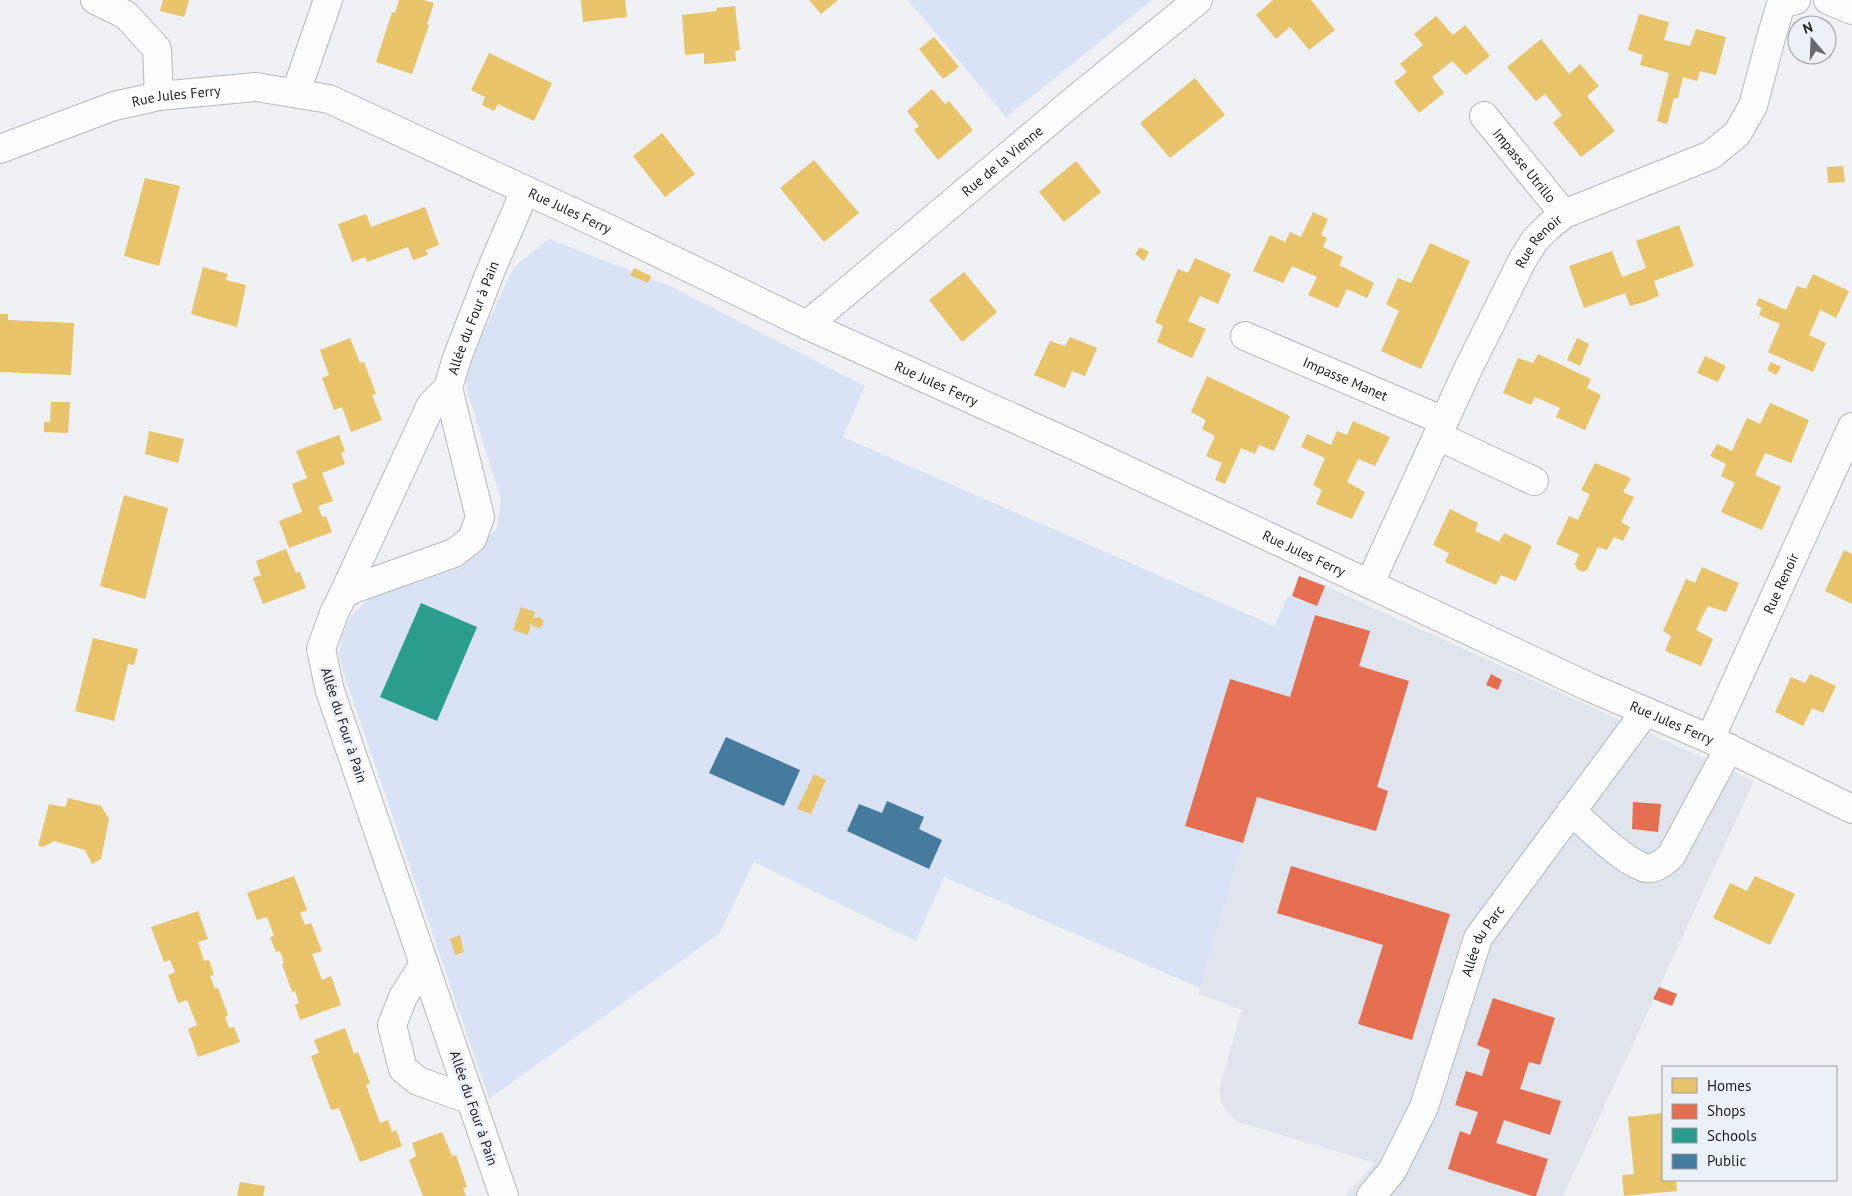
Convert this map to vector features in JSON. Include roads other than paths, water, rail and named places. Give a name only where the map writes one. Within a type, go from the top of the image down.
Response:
[{"type":"street","points":[[95,0],[126,15],[157,49],[159,96]]},
{"type":"street","points":[[296,92],[328,0]]},
{"type":"street","name":"Rue de la Vienne","points":[[807,325],[1077,98],[1198,0]]},
{"type":"street","points":[[1828,0],[1852,10]]},
{"type":"street","name":"Rue Renoir","points":[[1370,583],[1441,429],[1523,259],[1535,240],[1564,214],[1711,155],[1736,134],[1754,106],[1772,34],[1783,1]]},
{"type":"street","name":"Rue Jules Ferry","points":[[0,150],[114,106],[159,96],[256,87],[329,98],[605,227],[807,325],[1065,441],[1645,712],[1719,744],[1852,809]]},
{"type":"street","name":"Impasse Utrillo","points":[[1484,116],[1564,214]]},
{"type":"street","name":"Allée du Four à Pain","points":[[504,1196],[330,691],[321,649],[343,595],[353,589],[454,554],[472,539],[480,517],[448,388],[457,358],[484,287],[525,191]]},
{"type":"street","name":"Impasse Manet","points":[[1245,336],[1441,429],[1534,481]]},
{"type":"street","points":[[343,595],[431,405],[448,388]]},
{"type":"street","name":"Rue Renoir","points":[[1571,811],[1619,853],[1644,868],[1659,866],[1671,856],[1852,427]]},
{"type":"street","name":"Allée du Parc","points":[[1371,1196],[1392,1171],[1424,1107],[1478,938],[1645,712]]},
{"type":"street","points":[[424,964],[403,997],[392,1026],[400,1062],[403,1069],[418,1081],[471,1100]]}]
